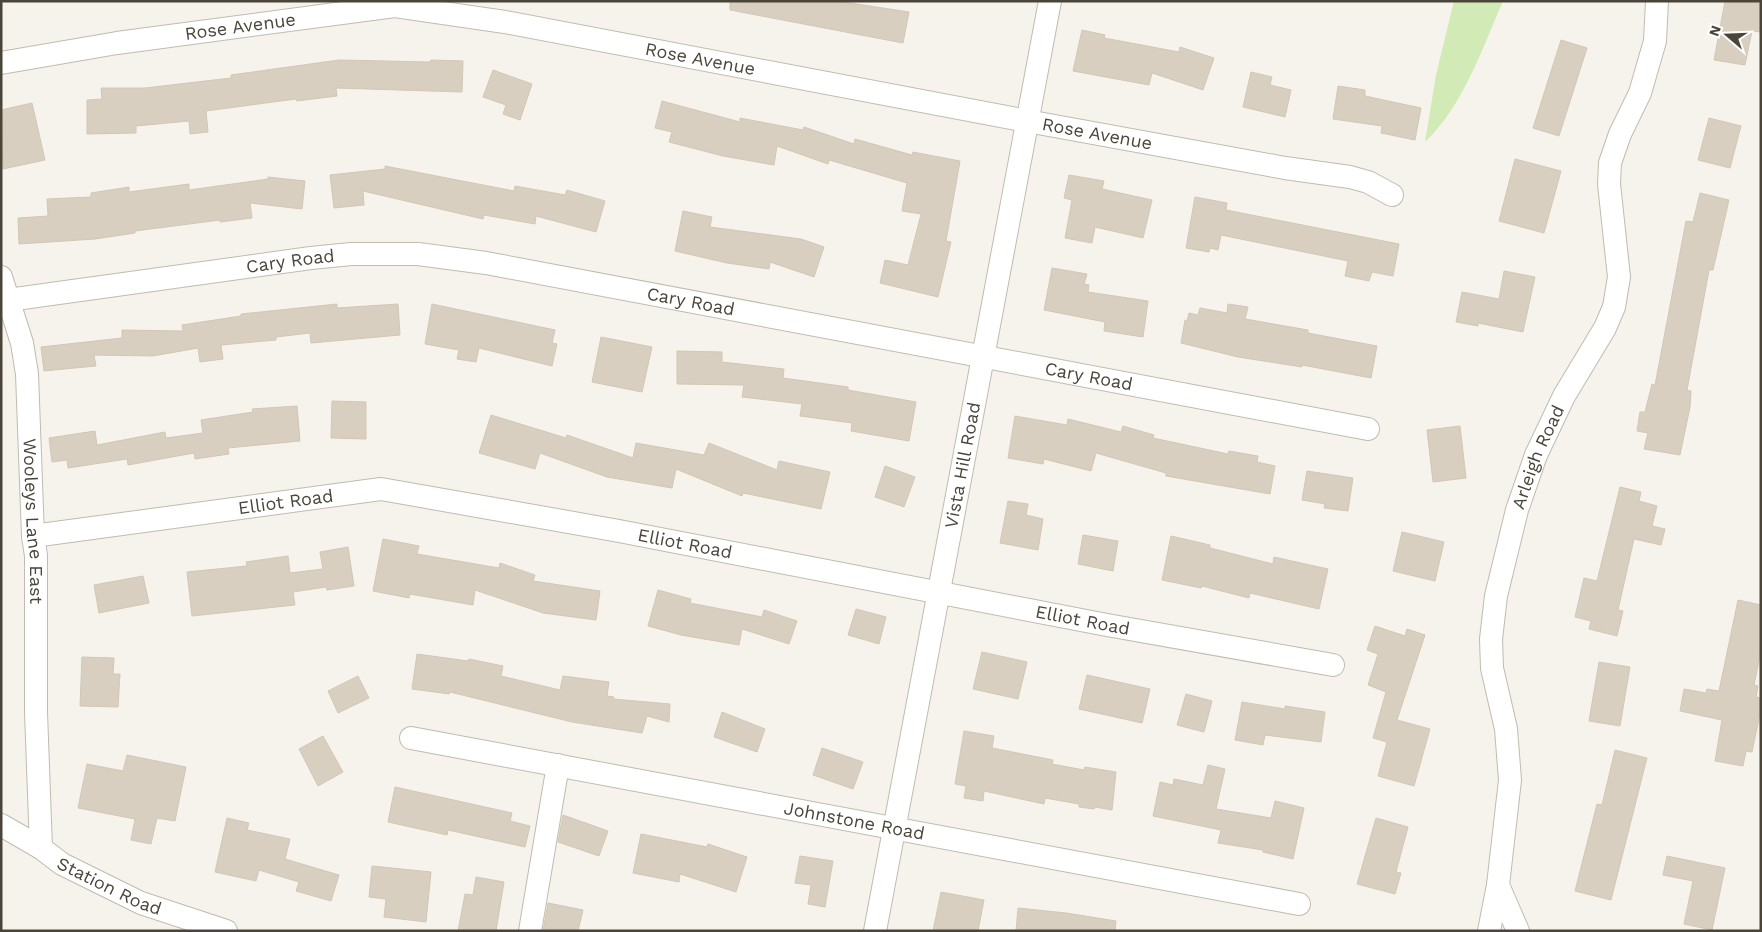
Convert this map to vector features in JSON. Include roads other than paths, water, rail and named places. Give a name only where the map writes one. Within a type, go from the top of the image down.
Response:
[{"type":"street","name":"Vista Hill Road","points":[[875,931],[1050,1]]},
{"type":"street","name":"Arleigh Road","points":[[1489,931],[1498,885],[1510,780],[1506,730],[1492,668],[1491,639],[1496,596],[1518,510],[1536,455],[1564,396],[1605,328],[1614,307],[1618,277],[1609,184],[1610,164],[1620,134],[1640,93],[1655,41],[1657,1]]},
{"type":"street","name":"Rose Avenue","points":[[1,63],[117,43],[395,6],[505,22],[1284,168],[1356,178],[1392,194]]},
{"type":"street","name":"Cary Road","points":[[8,300],[311,258],[351,254],[418,254],[486,263],[1368,428]]},
{"type":"street","name":"Wooleys Lane East","points":[[1,277],[22,343],[27,374],[36,556],[38,767],[41,848]]},
{"type":"street","name":"Elliot Road","points":[[34,536],[381,489],[619,531],[1107,625],[1333,665]]},
{"type":"street","name":"Johnstone Road","points":[[411,738],[1299,904]]},
{"type":"street","points":[[530,931],[558,765]]},
{"type":"street","name":"Station Road","points":[[1,825],[41,848],[62,864],[141,903],[221,930]]},
{"type":"street","points":[[1498,885],[1518,931]]}]
